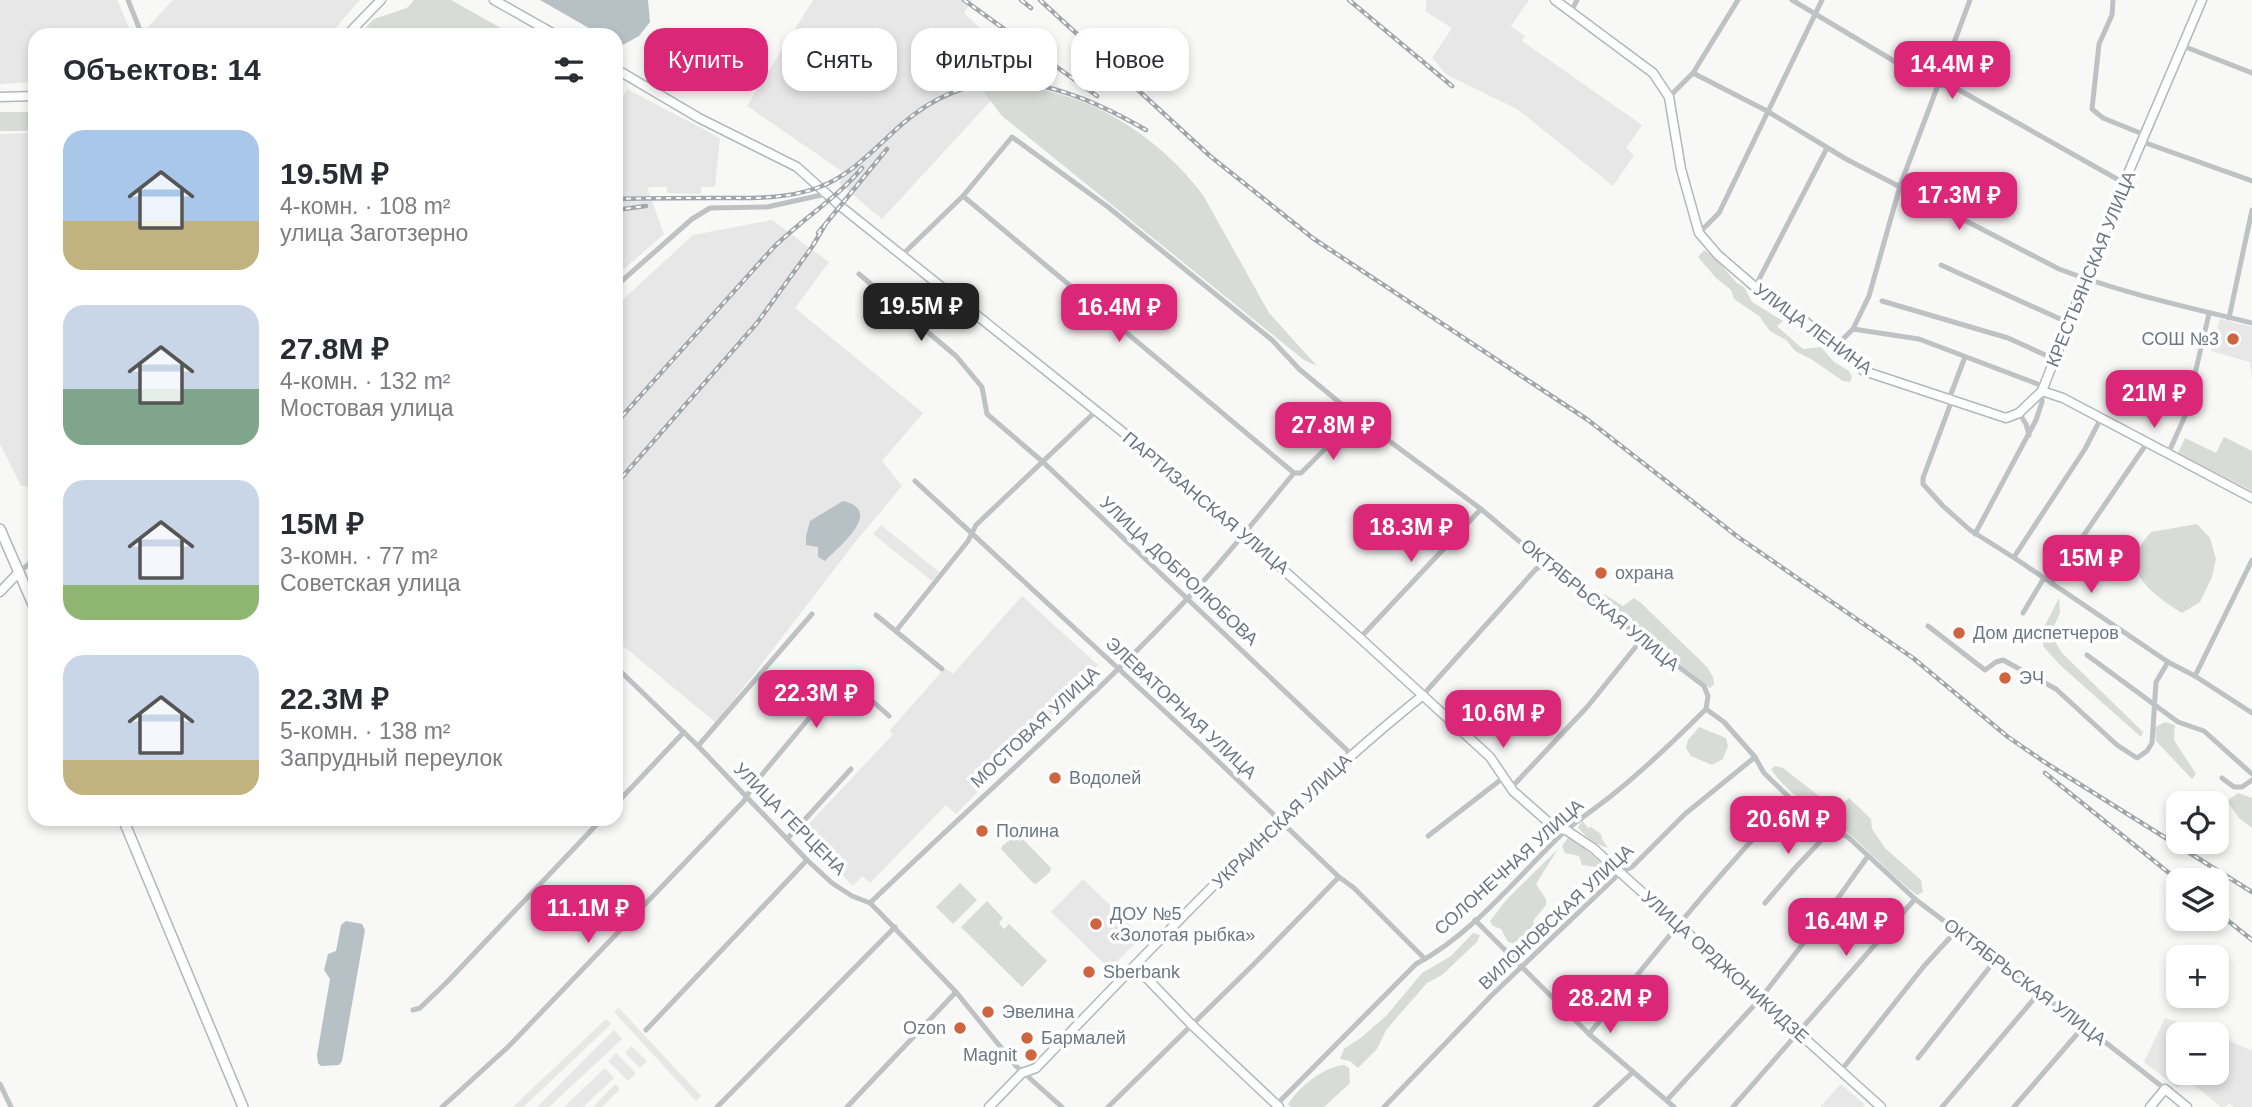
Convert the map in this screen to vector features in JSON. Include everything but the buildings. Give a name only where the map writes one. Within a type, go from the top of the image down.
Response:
[{"type":"main road","points":[[0,529],[28,593]]},
{"type":"main road","points":[[126,826],[243,1107]]},
{"type":"street","points":[[128,0],[139,28]]},
{"type":"street","points":[[354,28],[381,0]]},
{"type":"street","points":[[494,0],[544,28]]},
{"type":"street","points":[[1555,0],[1653,73],[1669,97],[1693,73],[1716,40],[1738,0]]},
{"type":"street","points":[[1571,12],[1577,0]]},
{"type":"street","points":[[1792,0],[1938,85],[1952,86],[2124,183]]},
{"type":"street","points":[[1699,233],[1720,213],[1822,0]]},
{"type":"street","points":[[1834,348],[1853,328],[1869,296],[1900,186],[1970,0]]},
{"type":"street","points":[[2113,0],[2112,15],[2099,44],[2092,109],[2103,118],[2145,139],[2252,181]]},
{"type":"street","name":"КРЕСТЬЯНСКАЯ УЛИЦА","points":[[1976,534],[2040,410],[2043,388],[2054,359],[2124,183],[2202,0]]},
{"type":"street","points":[[2183,46],[2252,73]]},
{"type":"street","name":"ПАРТИЗАНСКАЯ УЛИЦА","points":[[623,73],[699,118],[797,167],[826,194],[1096,411],[1245,535],[1489,757],[1511,788],[1555,828],[1566,830]]},
{"type":"street","points":[[1693,73],[1767,111],[1827,148],[2059,269],[2087,280],[2209,314],[2252,323]]},
{"type":"street","points":[[0,97],[28,96]]},
{"type":"street","name":"УЛИЦА ЛЕНИНА","points":[[1669,97],[1681,169],[1699,233],[1718,255],[1755,287],[1794,312],[1864,371],[2002,418],[2019,413]]},
{"type":"street","name":"ОКТЯБРЬСКАЯ УЛИЦА","points":[[963,196],[1012,137],[1108,206],[1272,340],[1299,369],[1357,417],[1481,509],[1546,564],[1704,686],[1708,696],[1706,709],[1724,722],[1755,757],[1764,773],[1791,799],[1849,838],[1914,899],[2187,1107]]},
{"type":"street","points":[[1755,287],[1827,148]]},
{"type":"street","points":[[623,280],[692,219],[710,208],[767,207],[826,194]]},
{"type":"street","points":[[902,255],[963,196],[1294,473]]},
{"type":"street","points":[[2229,317],[2252,210]]},
{"type":"street","points":[[1941,265],[2069,323]]},
{"type":"street","name":"УЛИЦА ДОБРОЛЮБОВА","points":[[859,274],[956,356],[982,387],[985,412],[1043,461],[1351,754]]},
{"type":"street","points":[[1882,301],[2008,338],[2054,359]]},
{"type":"street","points":[[2168,454],[2186,416],[2209,314]]},
{"type":"street","points":[[1853,328],[1919,339],[2043,388],[2252,498]]},
{"type":"street","points":[[1965,357],[1923,484],[1943,506],[1976,534],[2168,662],[2252,713]]},
{"type":"street","points":[[2029,435],[2019,413],[2043,388]]},
{"type":"street","points":[[896,631],[968,541],[976,525],[1096,411]]},
{"type":"street","name":"МОСТОВАЯ УЛИЦА","points":[[870,903],[1118,668],[1245,535],[1294,473],[1301,473],[1312,464],[1357,417]]},
{"type":"street","points":[[2014,557],[2085,449],[2101,418]]},
{"type":"street","points":[[2051,583],[2147,443]]},
{"type":"street","name":"ЭЛЕВАТОРНАЯ УЛИЦА","points":[[915,481],[1339,877],[1354,888],[1425,959]]},
{"type":"street","points":[[1360,638],[1481,509]]},
{"type":"street","points":[[2195,676],[2252,561]]},
{"type":"street","name":"УКРАИНСКАЯ УЛИЦА","points":[[989,1107],[1022,1073],[1036,1068],[1280,820],[1351,754],[1422,696],[1536,569],[1546,564]]},
{"type":"street","points":[[0,592],[28,565]]},
{"type":"street","points":[[2023,613],[2044,579]]},
{"type":"street","points":[[698,746],[812,614]]},
{"type":"street","points":[[876,615],[942,670]]},
{"type":"street","points":[[1928,626],[1985,670],[2003,660],[2056,689],[2117,745],[2137,758],[2147,751],[2152,743],[2156,682],[2168,662]]},
{"type":"street","points":[[1511,788],[1588,706],[1642,639]]},
{"type":"street","points":[[2087,655],[2178,722],[2204,731],[2252,774]]},
{"type":"street","name":"УЛИЦА ГЕРЦЕНА","points":[[623,674],[698,746],[807,860],[832,883],[852,896],[870,903],[895,927],[956,992],[1022,1073],[1062,1107]]},
{"type":"street","points":[[442,1107],[509,1046],[747,797],[754,784],[841,680],[849,680],[888,716]]},
{"type":"street","name":"СОЛОНЕЧНАЯ УЛИЦА","points":[[1277,1106],[1416,964],[1475,920],[1566,830],[1674,742],[1706,709]]},
{"type":"street","points":[[623,797],[684,732]]},
{"type":"street","name":"ВИЛОНОВСКАЯ УЛИЦА","points":[[1384,1107],[1491,996],[1621,872],[1632,867],[1685,814],[1755,757]]},
{"type":"street","points":[[787,839],[850,769]]},
{"type":"street","points":[[1428,836],[1503,778]]},
{"type":"street","points":[[2222,778],[2234,787],[2242,787],[2252,780]]},
{"type":"street","points":[[1589,1034],[1678,925],[1791,799]]},
{"type":"street","points":[[412,1010],[419,1008],[447,982],[595,826]]},
{"type":"street","points":[[1765,903],[1833,828]]},
{"type":"street","name":"УЛИЦА ОРДЖОНИКИДЗЕ","points":[[1566,830],[1621,872],[1881,1107]]},
{"type":"street","points":[[1667,1100],[1760,999],[1868,856]]},
{"type":"street","points":[[646,1030],[807,860]]},
{"type":"street","points":[[1108,1107],[1339,877]]},
{"type":"street","points":[[1733,1107],[1914,899]]},
{"type":"street","points":[[1475,920],[1589,1034],[1674,1107]]},
{"type":"street","points":[[718,1107],[895,927]]},
{"type":"street","points":[[1840,1072],[1924,966],[1956,931]]},
{"type":"street","points":[[1918,1058],[1996,959]]},
{"type":"street","points":[[1135,966],[1277,1106]]},
{"type":"street","points":[[846,1107],[956,992]]},
{"type":"street","points":[[1942,1107],[2039,993]]},
{"type":"street","points":[[2014,1107],[2084,1026]]},
{"type":"street","points":[[1595,1107],[1633,1072]]},
{"type":"street","points":[[0,1084],[11,1107]]},
{"type":"street","points":[[2150,1107],[2165,1089]]},
{"type":"shaded area","points":[[0,0],[117,0],[129,28],[28,28],[28,82],[0,84]]},
{"type":"shaded area","points":[[173,0],[360,0],[335,28],[147,28]]},
{"type":"shaded area","points":[[414,0],[451,0],[501,28],[366,28],[374,19],[407,8]]},
{"type":"shaded area","points":[[540,0],[648,0],[650,22],[639,36],[623,45],[623,28],[589,28]]},
{"type":"shaded area","points":[[813,0],[972,0],[964,13],[980,28],[911,28],[911,91],[1000,91],[882,219],[839,183],[846,174],[747,106],[756,91],[768,91],[768,72],[782,50],[782,91],[897,91],[897,28],[796,28]]},
{"type":"shaded area","points":[[1426,0],[1529,0],[1511,26],[1525,36],[1522,41],[1642,125],[1626,148],[1634,155],[1613,186],[1517,109],[1447,75],[1432,58],[1452,28],[1426,12]]},
{"type":"shaded area","points":[[627,89],[720,138],[715,187],[701,187],[701,194],[667,193],[667,187],[647,187],[664,234],[623,270],[623,97]]},
{"type":"shaded area","points":[[1042,91],[1061,95],[1089,104],[1141,134],[1185,173],[1203,195],[1269,313],[1317,366],[1304,360],[1002,116],[984,92]]},
{"type":"shaded area","points":[[0,112],[28,112],[28,131],[0,131]]},
{"type":"shaded area","points":[[28,133],[28,486],[21,486],[0,444],[0,134]]},
{"type":"shaded area","points":[[772,220],[829,262],[795,308],[923,413],[882,461],[902,486],[716,723],[623,646],[623,300],[693,235]]},
{"type":"shaded area","points":[[1704,250],[1744,287],[1752,302],[1783,321],[1777,326],[1803,349],[1821,347],[1834,362],[1849,371],[1852,377],[1850,382],[1843,381],[1795,351],[1786,340],[1770,331],[1759,316],[1734,299],[1731,290],[1716,278],[1698,257]]},
{"type":"shaded area","name":"СОШ №3","points":[[2220,319],[2252,327],[2252,379],[2250,362],[2211,351]]},
{"type":"shaded area","points":[[2224,437],[2252,451],[2252,491],[2178,453],[2185,438],[2216,453]]},
{"type":"shaded area","points":[[843,501],[855,506],[860,513],[859,521],[855,530],[825,561],[818,557],[818,547],[806,545],[810,521]]},
{"type":"shaded area","points":[[2197,524],[2210,538],[2216,559],[2212,577],[2200,602],[2182,613],[2148,587],[2141,579],[2135,560],[2139,548],[2151,532]]},
{"type":"shaded area","points":[[881,525],[939,572],[932,581],[873,534]]},
{"type":"shaded area","points":[[1604,594],[1623,606],[1634,598],[1640,602],[1707,667],[1714,684],[1710,688],[1603,602]]},
{"type":"shaded area","points":[[1022,596],[1098,665],[1030,740],[991,778],[979,768],[968,781],[979,791],[956,814],[946,805],[870,883],[862,876],[853,886],[818,851],[821,847],[803,830],[893,734],[889,731],[945,668],[953,674]]},
{"type":"shaded area","points":[[2059,598],[2060,613],[2052,636],[2062,653],[2143,732],[2141,737],[2060,665],[2043,646],[2043,629]]},
{"type":"shaded area","points":[[2165,722],[2175,725],[2174,740],[2196,774],[2192,779],[2156,741],[2155,727]]},
{"type":"shaded area","points":[[1699,727],[1726,738],[1728,746],[1723,759],[1712,765],[1691,756],[1686,748],[1688,740]]},
{"type":"shaded area","points":[[1775,766],[1783,768],[1832,806],[1837,808],[1849,798],[1871,819],[1872,829],[1885,848],[1921,880],[1923,892],[1917,895],[1855,839],[1789,790],[1771,769]]},
{"type":"shaded area","points":[[2238,793],[2252,798],[2252,828],[2239,818],[2229,800]]},
{"type":"shaded area","points":[[1582,820],[1588,828],[1591,827],[1601,834],[1608,848],[1592,842],[1578,828]]},
{"type":"shaded area","points":[[1018,834],[1051,868],[1036,884],[1001,849]]},
{"type":"shaded area","points":[[1569,836],[1602,863],[1601,868],[1582,865],[1579,856],[1565,853],[1562,846]]},
{"type":"shaded area","points":[[1558,849],[1536,884],[1546,899],[1546,905],[1533,921],[1536,928],[1518,945],[1508,942],[1501,929],[1493,926],[1490,921],[1507,899]]},
{"type":"shaded area","name":"ДОУ №5 «Золотая рыбка»","points":[[1083,879],[1142,936],[1110,969],[1051,912]]},
{"type":"shaded area","points":[[960,883],[977,900],[953,924],[936,907]]},
{"type":"shaded area","points":[[987,901],[1003,918],[999,923],[1004,929],[1009,924],[1047,961],[1022,987],[961,927]]},
{"type":"shaded area","points":[[346,921],[362,924],[365,930],[342,1061],[339,1065],[321,1066],[317,1055],[330,979],[324,970],[328,954],[336,951],[341,925]]},
{"type":"shaded area","points":[[1473,933],[1480,935],[1477,942],[1442,975],[1427,983],[1386,1030],[1377,1049],[1358,1068],[1350,1061],[1340,1059],[1344,1049],[1387,1015],[1422,973],[1451,956]]},
{"type":"shaded area","points":[[619,1008],[701,1096],[696,1101],[614,1012]]},
{"type":"shaded area","points":[[2165,1018],[2178,1022],[2166,1022],[2166,1079],[2144,1062]]},
{"type":"shaded area","points":[[606,1019],[611,1024],[534,1097],[523,1107],[513,1107]]},
{"type":"shaded area","points":[[614,1030],[622,1039],[549,1107],[537,1107]]},
{"type":"shaded area","points":[[2229,1040],[2252,1051],[2252,1107],[2234,1107],[2229,1103],[2221,1107],[2194,1085],[2229,1085]]},
{"type":"shaded area","points":[[631,1046],[647,1061],[640,1068],[625,1053]]},
{"type":"shaded area","points":[[616,1053],[636,1073],[628,1081],[608,1061]]},
{"type":"shaded area","points":[[1344,1065],[1349,1068],[1350,1083],[1324,1107],[1291,1107],[1288,1104],[1312,1079]]},
{"type":"shaded area","points":[[605,1068],[614,1078],[583,1107],[564,1107]]},
{"type":"shaded area","points":[[615,1084],[620,1089],[602,1107],[593,1107]]},
{"type":"shaded area","points":[[1841,1084],[1865,1105],[1820,1107]]},
{"type":"railway","points":[[964,0],[1097,96]]},
{"type":"railway","points":[[1021,0],[1031,8]]},
{"type":"railway","points":[[1040,0],[1210,156],[1314,239],[1588,420],[1738,537],[1913,658],[2008,737],[2252,892]]},
{"type":"railway","points":[[1349,0],[1452,86]]},
{"type":"railway","points":[[623,199],[765,198],[817,188],[852,169],[901,125],[931,103],[962,89],[992,83],[1023,83],[1054,89],[1084,99],[1146,130]]},
{"type":"railway","points":[[818,233],[887,149]]},
{"type":"railway","points":[[623,415],[772,249],[841,190],[862,168]]},
{"type":"railway","points":[[623,209],[646,206]]},
{"type":"railway","points":[[623,476],[757,323],[825,225]]},
{"type":"railway","points":[[2045,773],[2166,871]]},
{"type":"railway","points":[[2229,922],[2252,940]]},
{"type":"place","name":"СОШ №3","points":[[2233,339]]},
{"type":"place","name":"охрана","points":[[1601,573]]},
{"type":"place","name":"Дом диспетчеров","points":[[1959,633]]},
{"type":"place","name":"ЭЧ","points":[[2005,678]]},
{"type":"place","name":"Водолей","points":[[1055,778]]},
{"type":"place","name":"Полина","points":[[982,831]]},
{"type":"place","name":"ДОУ №5 «Золотая рыбка»","points":[[1096,924]]},
{"type":"place","name":"Sberbank","points":[[1089,972]]},
{"type":"place","name":"Эвелина","points":[[988,1012]]},
{"type":"place","name":"Ozon","points":[[960,1028]]},
{"type":"place","name":"Бармалей","points":[[1027,1038]]},
{"type":"place","name":"Magnit","points":[[1031,1055]]}]
